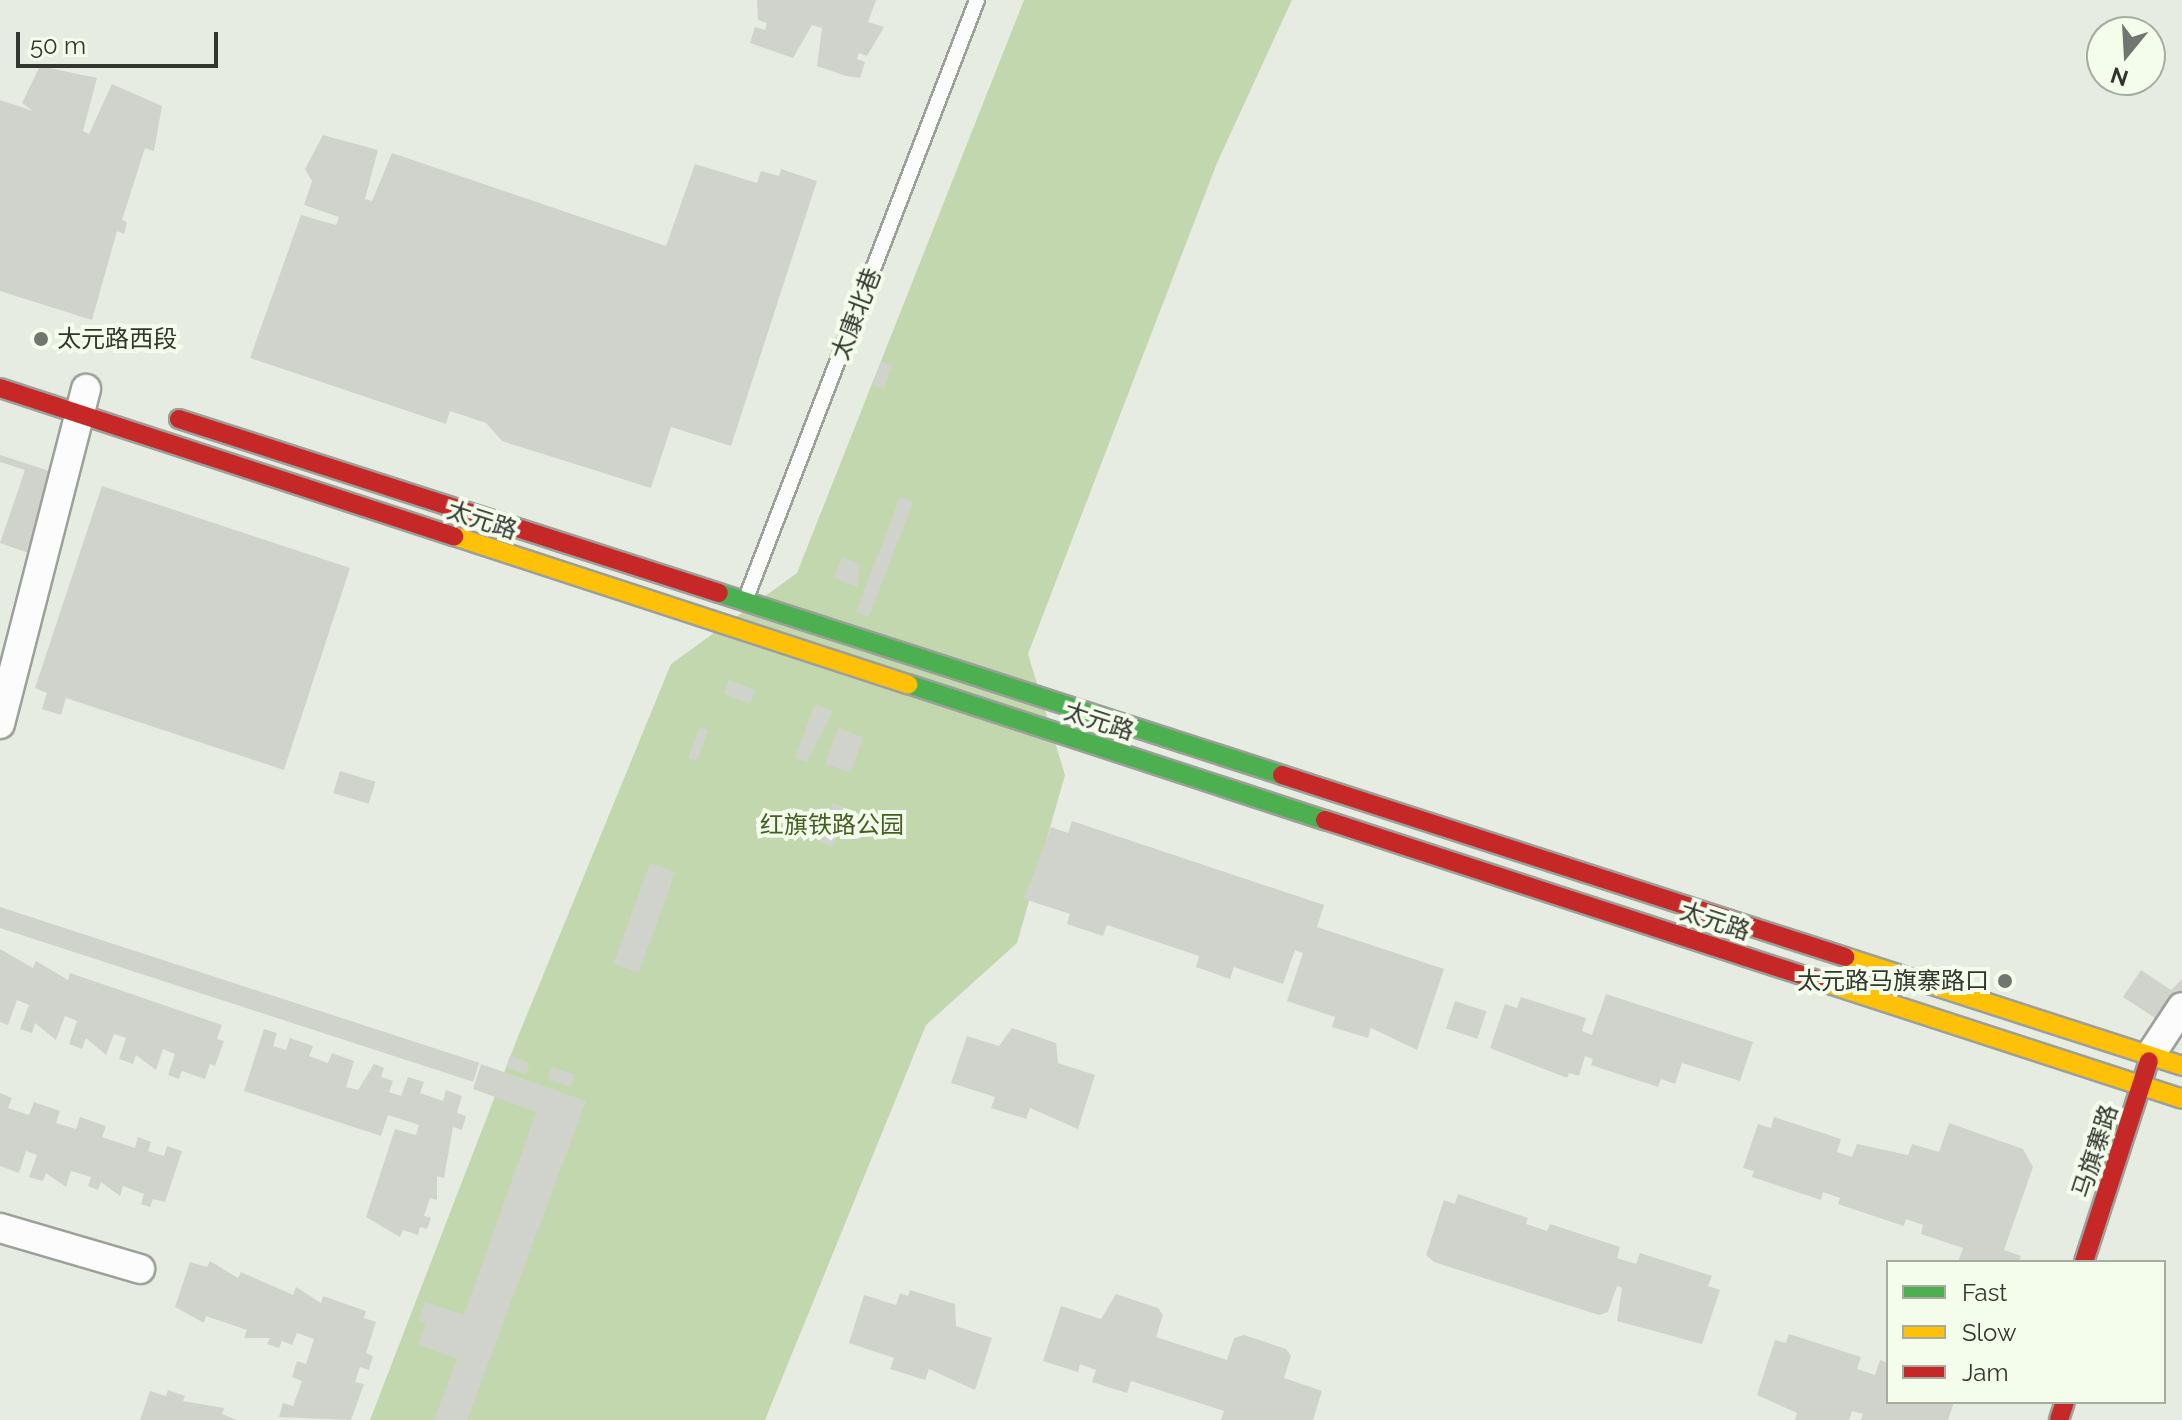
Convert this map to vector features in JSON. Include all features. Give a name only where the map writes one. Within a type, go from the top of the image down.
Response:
[{"type":"main road","name":"太元路","points":[[0,388],[85,395],[733,627],[2174,1097]]},
{"type":"main road","name":"太元路","points":[[161,413],[2170,1061]]},
{"type":"main road","name":"马旗寨路","points":[[2085,1260],[2141,1085],[2170,1061]]},
{"type":"main road","name":"马旗寨路","points":[[2158,1118],[2174,1097],[2170,1061]]},
{"type":"street","points":[[0,724],[85,395]]},
{"type":"street","points":[[2170,1061],[2182,1007]]},
{"type":"street","points":[[0,1228],[140,1269]]},
{"type":"lane","name":"太康北巷","points":[[733,627],[977,0]]},
{"type":"green space","name":"红旗铁路公园","points":[[1024,0],[1292,0],[1217,163],[1028,654],[1065,775],[1017,943],[926,1025],[765,1420],[370,1420],[519,1034],[671,664],[797,573]]},
{"type":"building","points":[[757,0],[876,0],[868,22],[884,27],[867,56],[859,53],[857,59],[865,62],[860,78],[846,76],[817,66],[822,28],[812,25],[793,58],[750,43],[755,27],[765,30],[767,23],[758,20]]},
{"type":"building","points":[[40,66],[97,78],[83,131],[89,134],[112,84],[162,106],[154,151],[145,148],[122,220],[127,222],[124,234],[117,231],[92,320],[0,291],[0,100],[33,111],[22,103]]},
{"type":"building","points":[[323,135],[378,150],[365,199],[372,201],[392,153],[666,246],[695,164],[757,183],[761,171],[779,176],[781,169],[817,181],[731,446],[671,427],[651,488],[502,441],[486,423],[450,411],[446,424],[250,358],[301,215],[336,225],[339,217],[304,205],[312,181],[305,169]]},
{"type":"building","points":[[881,361],[892,365],[883,390],[872,385]]},
{"type":"building","points":[[0,455],[71,478],[48,517],[38,514],[34,524],[55,531],[46,559],[0,543],[25,470],[0,462]]},
{"type":"building","points":[[102,486],[350,568],[284,770],[66,698],[61,715],[42,709],[47,693],[35,688]]},
{"type":"building","points":[[900,497],[913,502],[869,617],[856,612]]},
{"type":"building","points":[[842,557],[859,564],[858,587],[834,578]]},
{"type":"building","points":[[729,680],[755,690],[750,704],[724,694]]},
{"type":"building","points":[[815,704],[833,711],[807,762],[795,758]]},
{"type":"building","points":[[700,727],[708,730],[697,761],[688,758]]},
{"type":"building","points":[[838,728],[863,737],[850,773],[825,764]]},
{"type":"building","points":[[340,771],[375,782],[369,804],[333,793]]},
{"type":"building","points":[[833,803],[847,808],[833,847],[819,842]]},
{"type":"building","points":[[1072,821],[1324,905],[1317,927],[1444,969],[1417,1050],[1371,1028],[1368,1038],[1332,1027],[1335,1017],[1287,1001],[1303,953],[1295,950],[1283,984],[1234,967],[1230,979],[1196,967],[1199,956],[1107,925],[1103,936],[1067,924],[1070,914],[1024,899],[1051,827],[1068,833]]},
{"type":"building","points":[[650,863],[675,872],[639,973],[613,964]]},
{"type":"building","points":[[0,907],[479,1063],[473,1082],[0,928]]},
{"type":"building","points":[[0,949],[33,968],[36,961],[68,980],[70,973],[222,1025],[217,1039],[224,1041],[215,1066],[210,1064],[205,1079],[182,1071],[179,1079],[168,1075],[175,1054],[163,1049],[156,1070],[136,1055],[133,1064],[119,1059],[126,1038],[114,1034],[106,1055],[86,1038],[82,1049],[69,1044],[77,1021],[65,1016],[56,1040],[35,1023],[32,1033],[20,1029],[29,1005],[17,1000],[8,1025],[0,1022]]},
{"type":"building","points":[[2141,970],[2171,990],[2182,979],[2182,1007],[2169,1027],[2123,997]]},
{"type":"building","points":[[1606,994],[1753,1042],[1740,1081],[1682,1063],[1675,1084],[1661,1079],[1658,1087],[1591,1065],[1593,1059],[1585,1056],[1579,1076],[1569,1073],[1567,1078],[1490,1048],[1505,1004],[1517,1008],[1521,997],[1586,1018],[1582,1031],[1592,1035]]},
{"type":"building","points":[[1455,1001],[1486,1011],[1477,1039],[1446,1029]]},
{"type":"building","points":[[1012,1028],[1056,1043],[1058,1063],[1095,1075],[1078,1129],[1030,1108],[1026,1119],[991,1108],[995,1097],[951,1083],[967,1036],[999,1046]]},
{"type":"building","points":[[264,1029],[277,1033],[273,1046],[286,1050],[290,1038],[313,1046],[309,1056],[328,1063],[332,1053],[354,1061],[346,1087],[358,1090],[374,1064],[384,1068],[381,1077],[393,1081],[389,1092],[401,1096],[408,1077],[424,1082],[420,1093],[443,1101],[446,1090],[462,1096],[457,1113],[466,1116],[462,1130],[453,1127],[444,1178],[437,1176],[437,1200],[430,1198],[424,1216],[431,1218],[427,1229],[420,1227],[418,1235],[403,1230],[400,1237],[366,1217],[395,1129],[416,1135],[419,1125],[388,1115],[381,1136],[244,1091]]},
{"type":"building","points":[[510,1056],[530,1063],[526,1074],[506,1067]]},
{"type":"building","points":[[481,1064],[586,1101],[467,1420],[434,1420],[457,1359],[418,1344],[426,1324],[419,1320],[425,1302],[464,1315],[536,1112],[473,1089]]},
{"type":"building","points":[[552,1067],[575,1075],[570,1087],[548,1079]]},
{"type":"building","points":[[0,1093],[12,1098],[8,1108],[29,1115],[34,1102],[60,1111],[56,1123],[76,1129],[80,1117],[106,1126],[102,1137],[135,1148],[138,1137],[151,1142],[148,1151],[164,1156],[167,1146],[182,1151],[165,1202],[153,1199],[150,1207],[141,1204],[144,1194],[123,1186],[120,1196],[101,1182],[98,1190],[88,1186],[91,1177],[71,1171],[66,1187],[46,1173],[43,1181],[29,1177],[37,1155],[26,1151],[19,1173],[0,1166]]},
{"type":"building","points":[[1774,1117],[1841,1139],[1837,1152],[1852,1157],[1857,1144],[1908,1155],[1912,1144],[1939,1152],[1949,1123],[2023,1149],[2033,1167],[2004,1250],[2021,1256],[2020,1260],[1959,1260],[1963,1248],[1921,1234],[1923,1225],[1906,1219],[1904,1226],[1838,1204],[1840,1198],[1823,1192],[1821,1200],[1752,1177],[1754,1171],[1743,1168],[1758,1124],[1771,1128]]},
{"type":"building","points":[[1458,1194],[1528,1218],[1526,1224],[1547,1231],[1550,1224],[1620,1247],[1617,1258],[1636,1264],[1640,1253],[1712,1276],[1708,1286],[1720,1290],[1702,1344],[1617,1321],[1622,1288],[1617,1286],[1608,1312],[1599,1315],[1434,1262],[1426,1255],[1444,1200],[1455,1204]]},
{"type":"building","points":[[210,1261],[238,1278],[241,1272],[293,1295],[296,1287],[321,1303],[323,1296],[366,1311],[364,1318],[376,1322],[366,1353],[373,1356],[369,1370],[360,1367],[355,1382],[364,1384],[351,1420],[279,1417],[283,1403],[293,1406],[302,1381],[292,1377],[297,1361],[306,1364],[314,1339],[297,1333],[292,1345],[282,1341],[279,1348],[267,1344],[270,1338],[244,1338],[247,1330],[206,1316],[204,1323],[175,1307],[190,1262],[207,1267]]},
{"type":"building","points":[[910,1290],[955,1304],[956,1326],[992,1338],[975,1390],[929,1369],[925,1380],[890,1369],[894,1358],[849,1343],[864,1295],[896,1305],[900,1293],[908,1296]]},
{"type":"building","points":[[1116,1294],[1158,1308],[1163,1315],[1156,1337],[1227,1360],[1234,1338],[1244,1335],[1286,1349],[1291,1356],[1284,1378],[1322,1391],[1313,1420],[1221,1420],[1224,1411],[1131,1381],[1127,1393],[1092,1382],[1096,1370],[1080,1364],[1078,1372],[1043,1361],[1061,1306],[1101,1319]]},
{"type":"building","points":[[1789,1334],[1861,1357],[1857,1369],[1875,1375],[1880,1360],[1886,1362],[1886,1404],[1953,1404],[1948,1420],[1861,1420],[1863,1414],[1852,1411],[1849,1420],[1795,1420],[1797,1413],[1757,1395],[1775,1340],[1786,1343]]},
{"type":"building","points":[[168,1390],[185,1396],[183,1401],[224,1408],[222,1414],[237,1420],[140,1420],[150,1391],[166,1396]]},
{"type":"traffic: fast","points":[[719,593],[1282,775]]},
{"type":"traffic: fast","points":[[908,684],[1325,820]]},
{"type":"traffic: slow","points":[[454,536],[908,684]]},
{"type":"traffic: slow","points":[[1845,957],[2182,1066]]},
{"type":"traffic: slow","points":[[1826,983],[2182,1099]]},
{"type":"traffic: jam","points":[[0,388],[454,536]]},
{"type":"traffic: jam","points":[[179,419],[719,593]]},
{"type":"traffic: jam","points":[[1282,775],[1845,957]]},
{"type":"traffic: jam","points":[[1325,820],[1826,983]]},
{"type":"traffic: jam","points":[[2085,1260],[2149,1061]]},
{"type":"traffic: jam","points":[[2059,1420],[2064,1404]]},
{"type":"place","name":"太元路西段","points":[[41,339]]},
{"type":"place","name":"太元路马旗寨路口","points":[[2005,981]]}]
